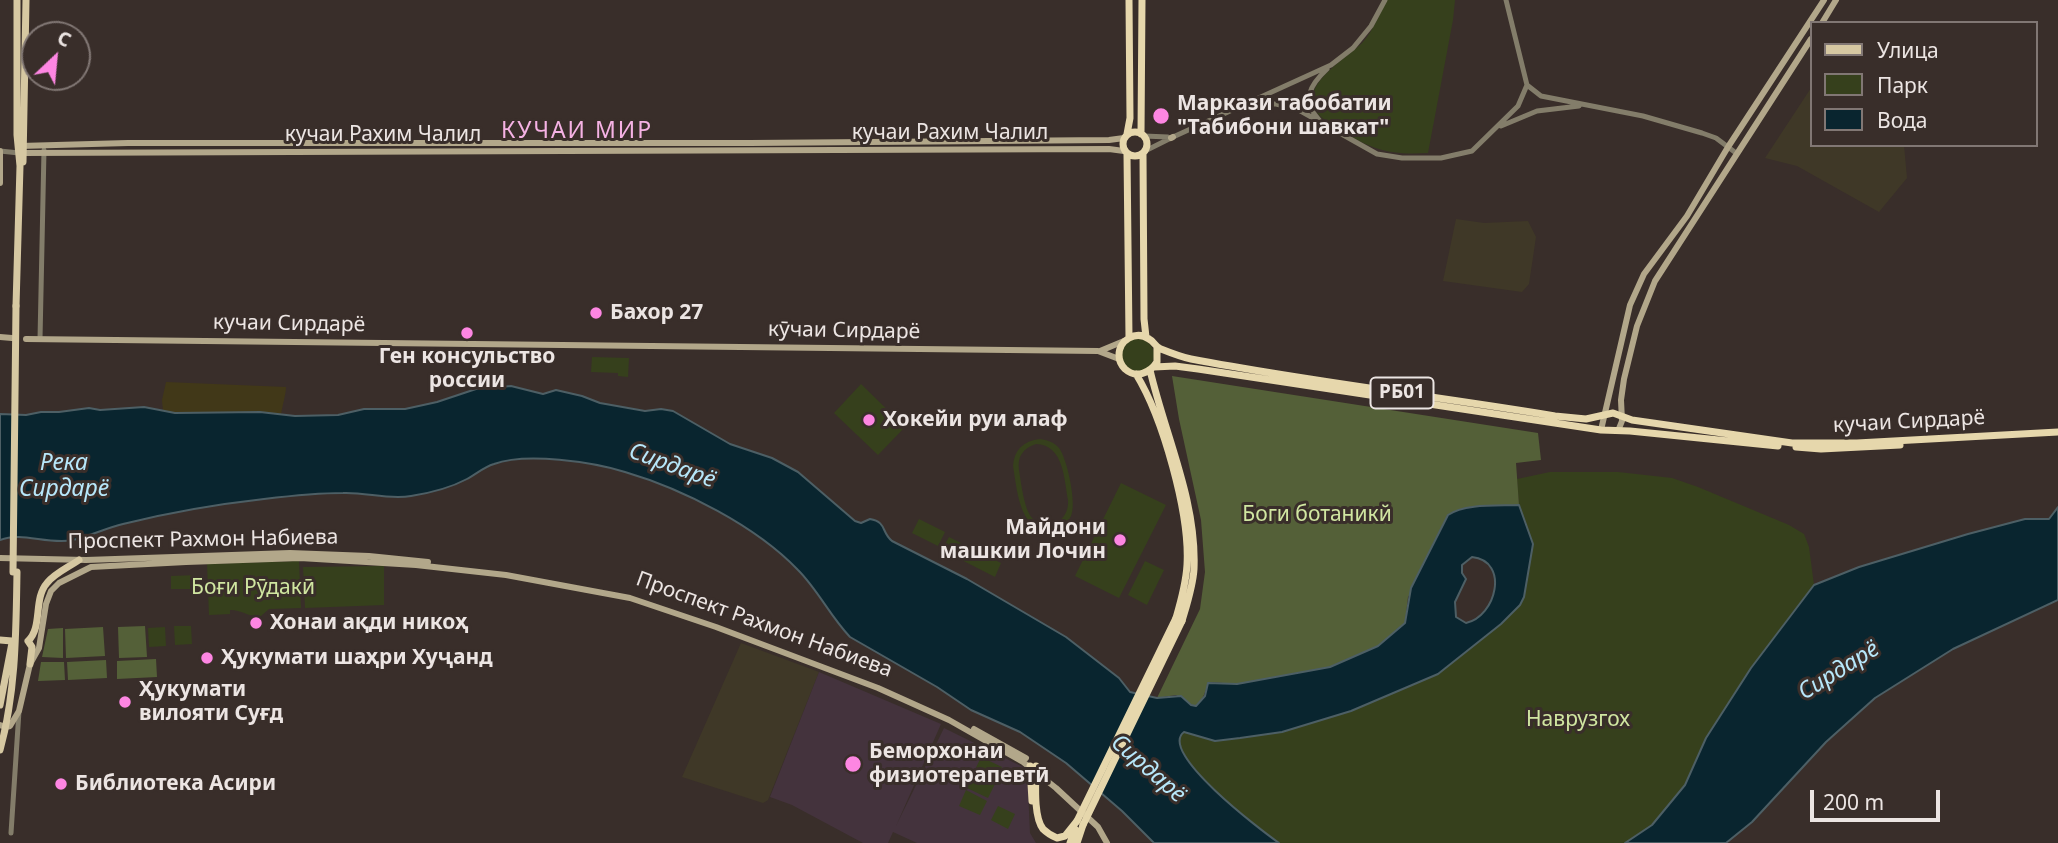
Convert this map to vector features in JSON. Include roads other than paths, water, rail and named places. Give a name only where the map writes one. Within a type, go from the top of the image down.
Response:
[{"type":"highway","points":[[1129,4],[1136,10],[1142,3]]},
{"type":"highway","points":[[1142,3],[1143,135],[1147,143],[1144,152],[1146,337],[1137,335],[1127,339],[1121,346],[1119,359],[1125,369],[1136,374],[1147,392],[1175,472],[1187,540],[1187,567],[1179,620]]},
{"type":"highway","points":[[1127,339],[1129,320],[1126,152],[1122,144],[1130,118],[1129,4]]},
{"type":"highway","points":[[1126,136],[1134,132],[1143,135]]},
{"type":"highway","points":[[1126,152],[1137,156],[1144,152]]},
{"type":"highway","name":"РБ01","points":[[1146,337],[1157,347],[1187,359],[1555,416],[1587,419],[1613,413],[1632,420],[1763,442]]},
{"type":"highway","points":[[1070,843],[1188,601],[1194,569],[1192,536],[1180,469],[1152,369],[1158,358],[1157,347]]},
{"type":"highway","name":"РБ01","points":[[1136,374],[1175,366],[1601,430],[1821,449],[2058,434]]},
{"type":"highway","points":[[1034,768],[1039,821],[1043,829],[1057,838],[1065,836],[1080,823]]},
{"type":"highway","points":[[1034,768],[1034,821],[1052,843]]},
{"type":"highway","points":[[1077,843],[1080,823]]},
{"type":"main road","points":[[17,0],[21,64]]},
{"type":"main road","points":[[24,21],[26,0]]},
{"type":"main road","points":[[1811,21],[1825,0]]},
{"type":"main road","points":[[1823,21],[1836,0]]},
{"type":"main road","points":[[1601,430],[1623,332],[1634,295],[1644,274],[1687,216],[1728,147],[1810,23]]},
{"type":"main road","points":[[1618,431],[1622,416],[1623,379],[1637,326],[1655,281],[1810,41]]},
{"type":"main road","points":[[0,750],[14,640],[24,149],[22,91]]},
{"type":"main road","name":"кучаи Рахим Чалил","points":[[24,149],[118,143],[750,143],[1109,140],[1126,136]]},
{"type":"main road","name":"кучаи Рахим Чалил","points":[[24,149],[1109,149],[1126,152]]},
{"type":"main road","points":[[0,151],[0,183]]},
{"type":"main road","points":[[0,337],[12,338]]},
{"type":"main road","name":"кучаи Сирдарё","points":[[26,339],[589,345]]},
{"type":"main road","points":[[1098,351],[1127,339]]},
{"type":"main road","name":"кӯчаи Сирдарё","points":[[589,345],[1098,351]]},
{"type":"main road","points":[[1098,351],[1119,359]]},
{"type":"main road","name":"Проспект Рахмон Набиева","points":[[1,558],[79,561],[290,553],[369,556],[497,571],[618,592],[695,616],[892,690],[986,735],[1014,751],[1034,768]]},
{"type":"main road","name":"Проспект Рахмон Набиева","points":[[80,573],[91,567],[186,562],[300,558],[357,560],[506,575],[610,593],[656,606],[897,696],[960,726],[1034,768]]},
{"type":"main road","points":[[28,641],[33,635],[42,590],[48,582],[79,561],[80,573],[59,583],[51,591],[38,648],[30,664]]},
{"type":"main road","points":[[0,640],[28,641]]},
{"type":"main road","points":[[0,705],[14,640]]},
{"type":"main road","points":[[3,726],[10,726],[19,711],[30,664],[32,647],[28,641]]},
{"type":"main road","points":[[1034,768],[1098,827],[1109,843]]},
{"type":"street","points":[[1324,125],[1310,107],[1310,93],[1318,78],[1353,48],[1371,26],[1385,0]]},
{"type":"street","points":[[1247,103],[1297,109],[1377,154],[1402,158],[1441,158],[1472,151],[1518,106],[1527,85],[1506,0]]},
{"type":"street","points":[[1144,152],[1331,65]]},
{"type":"street","points":[[1527,85],[1541,96],[1606,108],[1702,133],[1716,138],[1736,153]]},
{"type":"street","points":[[1498,127],[1537,111],[1580,106],[1606,108]]},
{"type":"street","points":[[1143,135],[1172,137]]},
{"type":"street","points":[[0,151],[24,149]]},
{"type":"street","points":[[40,339],[44,149]]},
{"type":"street","points":[[11,833],[19,711]]},
{"type":"water","name":"Река Сирдарё","points":[[511,386],[543,394],[556,390],[600,403],[645,411],[673,411],[730,444],[772,458],[798,472],[855,521],[861,523],[870,519],[879,522],[892,541],[967,579],[1066,637],[1119,678],[1130,692],[1157,698],[1181,696],[1196,706],[1205,696],[1208,683],[1237,684],[1330,667],[1378,646],[1405,623],[1411,588],[1448,515],[1455,511],[1482,506],[1519,505],[1533,544],[1524,597],[1520,605],[1501,624],[1438,674],[1351,711],[1282,732],[1240,738],[1215,741],[1184,732],[1180,742],[1185,756],[1198,773],[1234,808],[1279,843],[1154,843],[1122,811],[1066,763],[1020,732],[971,710],[937,687],[850,637],[805,578],[781,554],[740,524],[671,488],[611,468],[559,460],[508,460],[490,465],[454,485],[411,496],[343,493],[283,497],[157,516],[73,540],[17,537],[0,540],[0,414],[26,415],[89,408],[100,410],[144,407],[175,413],[338,415],[364,409],[405,409],[476,389]],"holes":[[[1472,557],[1484,561],[1495,578],[1491,601],[1476,619],[1466,623],[1456,617],[1455,602],[1466,579],[1462,573],[1462,565]]]},
{"type":"water","name":"Сирдарё","points":[[2058,507],[2058,600],[1953,649],[1875,698],[1826,742],[1752,822],[1726,843],[1625,843],[1652,825],[1685,785],[1706,738],[1751,668],[1814,585],[1859,567],[1968,534],[2025,519],[2049,519]]},
{"type":"place","name":"Маркази табобатии \"Табибони шавкат\"","points":[[1161,116]]},
{"type":"place","name":"Бахор 27","points":[[596,313]]},
{"type":"place","name":"Ген консульство россии","points":[[467,333]]},
{"type":"place","name":"Хокейи руи алаф","points":[[869,420]]},
{"type":"place","name":"Майдони машкии Лочин","points":[[1120,540]]},
{"type":"place","name":"Хонаи ақди никоҳ","points":[[256,623]]},
{"type":"place","name":"Ҳукумати шаҳри Хуҷанд","points":[[207,658]]},
{"type":"place","name":"Ҳукумати вилояти Суғд","points":[[125,702]]},
{"type":"place","name":"Беморхонаи физиотерапевтӣ","points":[[853,764]]},
{"type":"place","name":"Библиотека Асири","points":[[61,784]]},
{"type":"district","name":"КУЧАИ МИР","points":[[577,131]]},
{"type":"park label","name":"Боги ботаникй","points":[[1317,515]]},
{"type":"park label","name":"Боғи Рӯдакӣ","points":[[253,588]]},
{"type":"park label","name":"Наврузгох","points":[[1578,720]]}]
